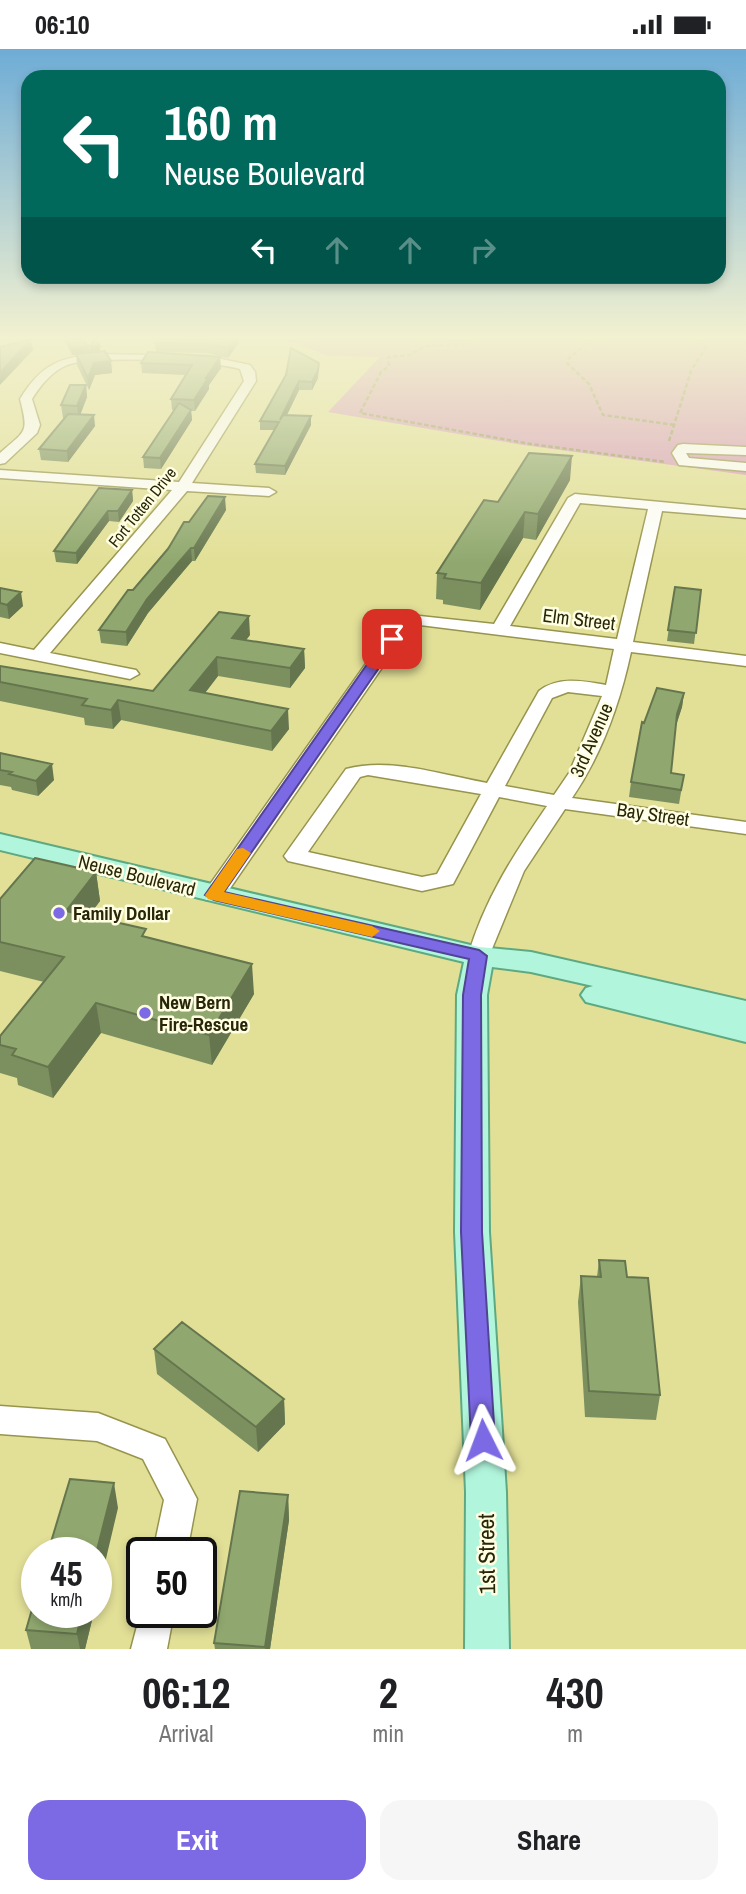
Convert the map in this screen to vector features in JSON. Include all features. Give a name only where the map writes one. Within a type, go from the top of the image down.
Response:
[{"type":"main road","name":"Neuse Boulevard","points":[[0,842],[479,956],[531,961],[746,1011]]},
{"type":"main road","name":"Neuse Boulevard","points":[[479,956],[525,978],[746,1031]]},
{"type":"main road","name":"1st Street","points":[[479,956],[472,995],[472,1232],[486,1492],[487,1649]]},
{"type":"street","name":"Fort Totten Drive","points":[[0,460],[30,433],[33,425],[30,414]]},
{"type":"street","name":"Fort Totten Drive","points":[[38,656],[183,487],[229,414]]},
{"type":"street","points":[[746,451],[683,448],[679,453],[684,461],[746,467]]},
{"type":"street","points":[[0,474],[269,492]]},
{"type":"street","points":[[499,629],[575,498],[746,514]]},
{"type":"street","name":"3rd Avenue","points":[[479,956],[513,871],[579,773],[613,692],[656,506]]},
{"type":"street","name":"Elm Street","points":[[214,895],[407,618],[746,661]]},
{"type":"street","points":[[0,648],[130,674]]},
{"type":"street","points":[[493,790],[386,770],[368,769],[353,773],[295,856],[422,884],[445,879],[550,690],[569,686],[613,692]]},
{"type":"street","name":"Bay Street","points":[[493,790],[746,828]]},
{"type":"street","points":[[30,875],[49,853]]},
{"type":"street","points":[[0,1420],[98,1427],[154,1449],[181,1499],[173,1537]]},
{"type":"street","points":[[149,1649],[154,1628]]},
{"type":"path","points":[[364,414],[531,444],[669,462]]},
{"type":"path","points":[[602,414],[625,421],[675,425]]},
{"type":"path","points":[[667,446],[678,414]]},
{"type":"shaded area","points":[[338,414],[746,414],[746,475],[523,445]]},
{"type":"building","points":[[68,414],[94,415],[67,451],[39,449]]},
{"type":"building","points":[[172,414],[189,414],[160,458],[143,457]]},
{"type":"building","points":[[264,414],[283,414],[280,420],[283,415],[311,416],[285,466],[255,464],[279,422],[260,421]]},
{"type":"building","points":[[529,453],[572,456],[538,514],[525,512],[481,583],[444,578],[446,574],[437,573],[484,500],[498,502]]},
{"type":"building","points":[[99,488],[132,490],[118,511],[108,511],[76,553],[54,551]]},
{"type":"building","points":[[208,496],[225,497],[194,548],[191,548],[147,599],[126,632],[99,630],[128,590],[133,590],[168,549],[184,522],[189,522]]},
{"type":"building","points":[[675,587],[701,590],[696,633],[668,630]]},
{"type":"building","points":[[0,588],[21,592],[7,605],[0,603]]},
{"type":"building","points":[[219,612],[249,616],[232,638],[304,649],[290,668],[217,657],[190,690],[288,709],[271,731],[118,700],[111,710],[82,705],[87,699],[0,682],[0,666],[153,691]]},
{"type":"building","points":[[657,688],[684,693],[677,714],[671,773],[684,775],[681,790],[631,782],[642,722],[644,723]]},
{"type":"building","points":[[0,753],[52,764],[36,781],[0,770]]},
{"type":"building","points":[[35,858],[96,872],[66,911],[146,929],[142,936],[252,964],[209,1035],[96,1003],[48,1067],[12,1055],[16,1049],[0,1045],[0,1036],[64,957],[0,942],[0,899]]},
{"type":"building","points":[[599,1260],[625,1261],[627,1277],[648,1278],[660,1395],[589,1391],[581,1276],[601,1277]]},
{"type":"building","points":[[182,1322],[284,1399],[256,1427],[154,1349]]},
{"type":"building","points":[[70,1479],[114,1483],[100,1537],[53,1537]]},
{"type":"building","points":[[240,1491],[288,1495],[265,1647],[214,1643]]},
{"type":"building","points":[[27,1628],[78,1628],[77,1634]]},
{"type":"slow traffic","points":[[243,853],[214,895],[372,931]]},
{"type":"place","name":"Family Dollar","points":[[59,913]]},
{"type":"place","name":"New Bern Fire-Rescue","points":[[145,1013]]},
{"type":"route","points":[[392,639],[214,895],[479,956],[472,995],[472,1232],[483,1440]]}]
